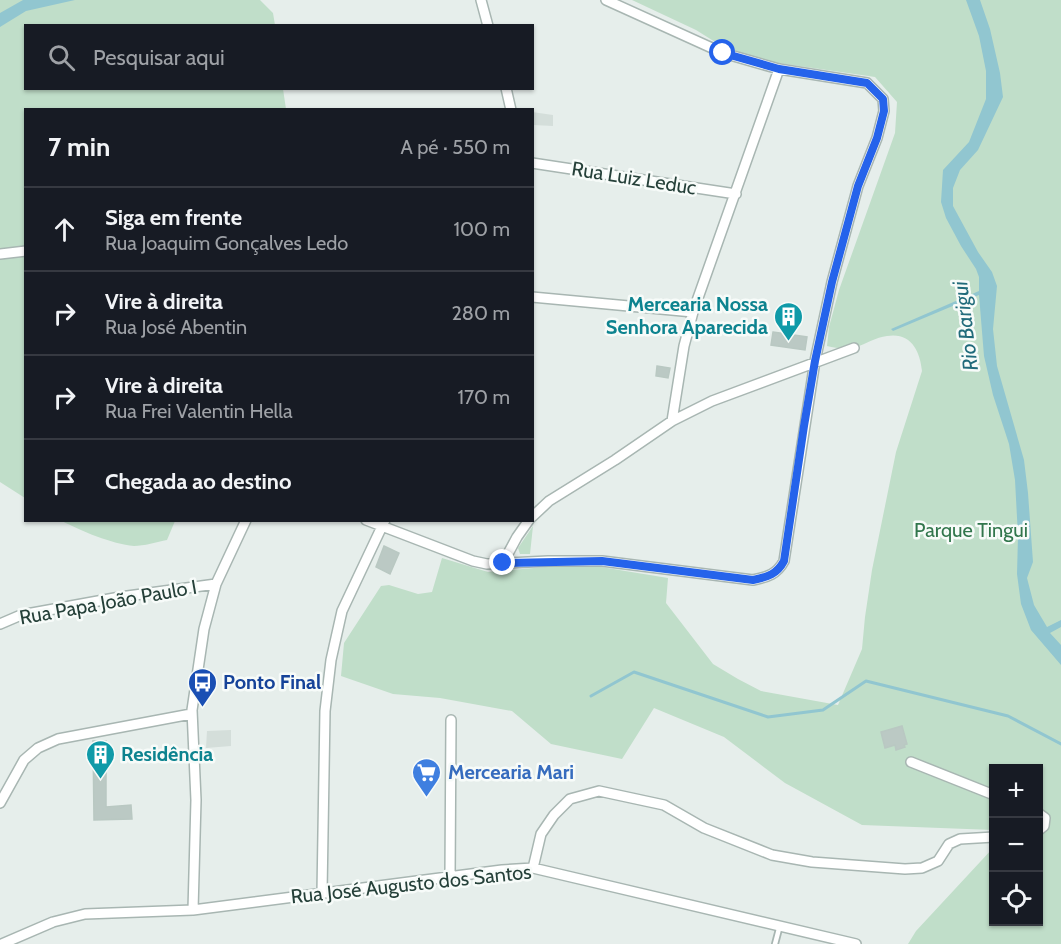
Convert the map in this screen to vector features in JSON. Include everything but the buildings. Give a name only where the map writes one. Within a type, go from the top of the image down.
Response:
[{"type":"street","points":[[481,0],[487,24]]},
{"type":"street","points":[[322,893],[325,711],[331,660],[342,611],[383,524],[473,561],[487,564],[602,561],[753,580],[769,577],[780,569],[784,561],[815,361],[832,282],[855,197],[877,138],[884,111],[883,99],[867,83],[779,69],[723,53],[606,0]]},
{"type":"street","points":[[672,421],[684,346],[693,312],[779,69]]},
{"type":"street","points":[[506,90],[511,108]]},
{"type":"street","name":"Rua Luiz Leduc","points":[[534,163],[736,194]]},
{"type":"street","points":[[0,254],[24,251]]},
{"type":"street","points":[[534,297],[693,312]]},
{"type":"street","points":[[534,515],[549,501],[672,421],[712,401],[854,348]]},
{"type":"street","points":[[193,910],[196,800],[191,714],[204,629],[216,584],[245,522]]},
{"type":"street","points":[[503,563],[528,522]]},
{"type":"street","name":"Rua Papa João Paulo I","points":[[0,624],[21,615],[120,597],[216,584]]},
{"type":"street","points":[[0,803],[24,760],[38,748],[58,739],[191,714]]},
{"type":"street","points":[[450,877],[451,720]]},
{"type":"street","points":[[911,762],[989,793]]},
{"type":"street","points":[[533,868],[541,834],[554,815],[570,799],[598,791],[664,805],[704,828],[772,855],[812,862],[905,869],[922,868],[938,861],[949,844],[960,839],[989,837]]},
{"type":"street","name":"Rua José Augusto dos Santos","points":[[2,944],[53,922],[85,914],[193,910],[502,870],[533,868],[856,943]]},
{"type":"lane","points":[[776,944],[780,925]]},
{"type":"shaded area","points":[[534,112],[553,115],[553,126],[534,125]]},
{"type":"shaded area","points":[[231,730],[231,746],[206,748],[207,731]]},
{"type":"green space","points":[[0,0],[260,0],[273,13],[275,24],[24,24],[24,90],[283,90],[286,108],[24,108],[24,497],[0,482]]},
{"type":"green space","name":"Parque Tingui","points":[[632,0],[1061,0],[1061,944],[908,944],[916,931],[989,852],[989,926],[1043,926],[1043,764],[989,764],[989,830],[862,825],[785,783],[724,737],[654,708],[622,759],[551,744],[512,711],[440,698],[393,694],[341,676],[344,643],[381,586],[389,585],[418,594],[432,592],[442,558],[488,572],[545,567],[601,567],[668,578],[666,603],[713,664],[738,679],[761,691],[838,705],[862,649],[872,570],[896,452],[922,371],[913,344],[902,337],[883,337],[849,348],[827,346],[829,327],[839,290],[895,133],[897,102],[875,77],[765,61],[720,45],[696,30]]},
{"type":"green space","points":[[64,522],[175,522],[167,540],[134,546],[116,543]]},
{"type":"green space","points":[[533,526],[530,554],[520,554],[518,548]]},
{"type":"water","points":[[23,0],[75,0],[26,11],[0,27],[0,13]]},
{"type":"water","points":[[966,0],[980,0],[990,29],[1003,97],[978,150],[960,170],[953,188],[953,206],[978,252],[992,272],[997,286],[993,329],[997,366],[1024,460],[1028,493],[1033,562],[1027,578],[1034,605],[1047,627],[1061,620],[1061,627],[1050,633],[1061,645],[1061,665],[1031,630],[1021,604],[1017,574],[1018,536],[1015,480],[1009,444],[993,395],[984,356],[979,295],[893,331],[891,329],[979,291],[979,277],[976,269],[946,218],[941,202],[943,170],[969,142],[986,99],[986,71],[979,36]]},
{"type":"waterway","points":[[591,696],[634,672],[768,717],[823,710],[866,681],[1008,716],[1061,744]]},
{"type":"place","name":"Mercearia Nossa Senhora Aparecida","points":[[789,342]]},
{"type":"place","name":"Ponto Final","points":[[202,708]]},
{"type":"place","name":"Residência","points":[[100,780]]},
{"type":"place","name":"Mercearia Mari","points":[[427,798]]},
{"type":"route","points":[[503,563],[602,561],[753,580],[769,577],[780,569],[784,561],[815,361],[832,282],[858,186],[877,138],[884,111],[883,99],[867,83],[779,69],[723,53]]},
{"type":"water label","name":"Rio Barigui","points":[[965,326]]}]
